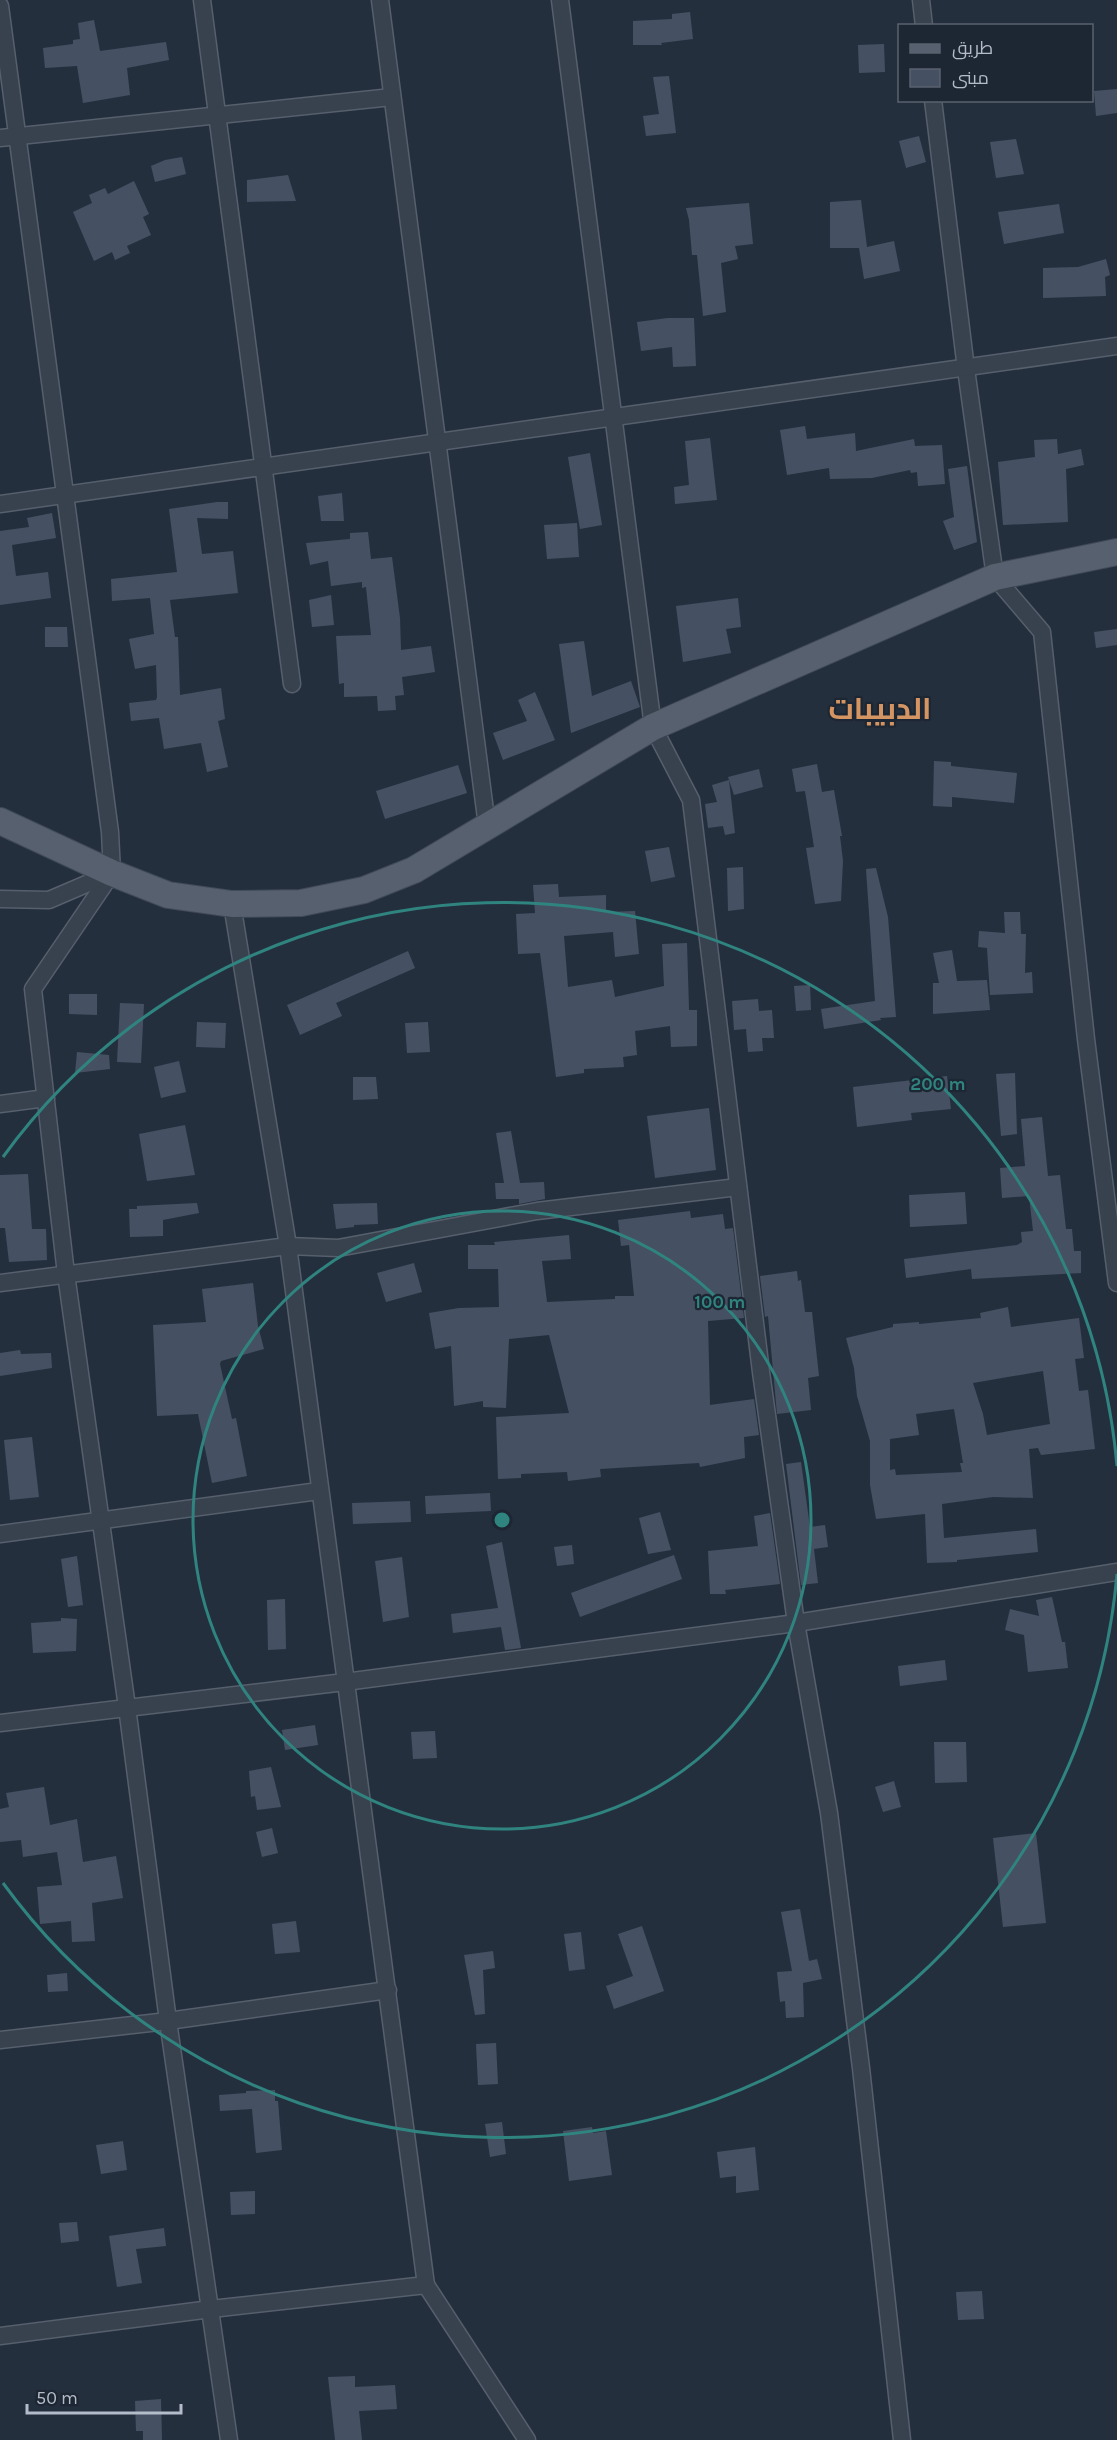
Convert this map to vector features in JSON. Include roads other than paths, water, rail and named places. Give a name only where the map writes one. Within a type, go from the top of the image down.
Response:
[{"type":"main road","points":[[0,821],[112,873],[168,895],[232,904],[301,903],[364,890],[414,870],[653,727],[995,577],[1117,552]]},
{"type":"street","points":[[202,0],[292,684]]},
{"type":"street","points":[[380,0],[487,826]]},
{"type":"street","points":[[560,0],[653,727],[691,801],[761,1372],[796,1623],[829,1813],[861,2068],[902,2440]]},
{"type":"street","points":[[921,0],[924,24]]},
{"type":"street","points":[[0,6],[110,832],[112,873],[33,989],[66,1274],[127,1707],[168,2021],[229,2440]]},
{"type":"street","points":[[0,138],[392,97]]},
{"type":"street","points":[[933,102],[966,369],[995,577],[1042,632],[1086,1039],[1117,1282]]},
{"type":"street","points":[[0,504],[1117,346]]},
{"type":"street","points":[[0,898],[49,900],[112,873]]},
{"type":"street","points":[[232,904],[288,1246],[426,2285],[527,2440]]},
{"type":"street","points":[[0,1104],[46,1098]]},
{"type":"street","points":[[0,1283],[288,1246],[338,1248],[537,1211],[738,1187]]},
{"type":"street","points":[[0,1534],[319,1491]]},
{"type":"street","points":[[0,1723],[345,1682],[796,1623],[1117,1572]]},
{"type":"street","points":[[0,2040],[168,2021],[388,1989]]},
{"type":"street","points":[[0,2336],[426,2285]]},
{"type":"district","name":"الدبيبات","points":[[880,709]]}]
